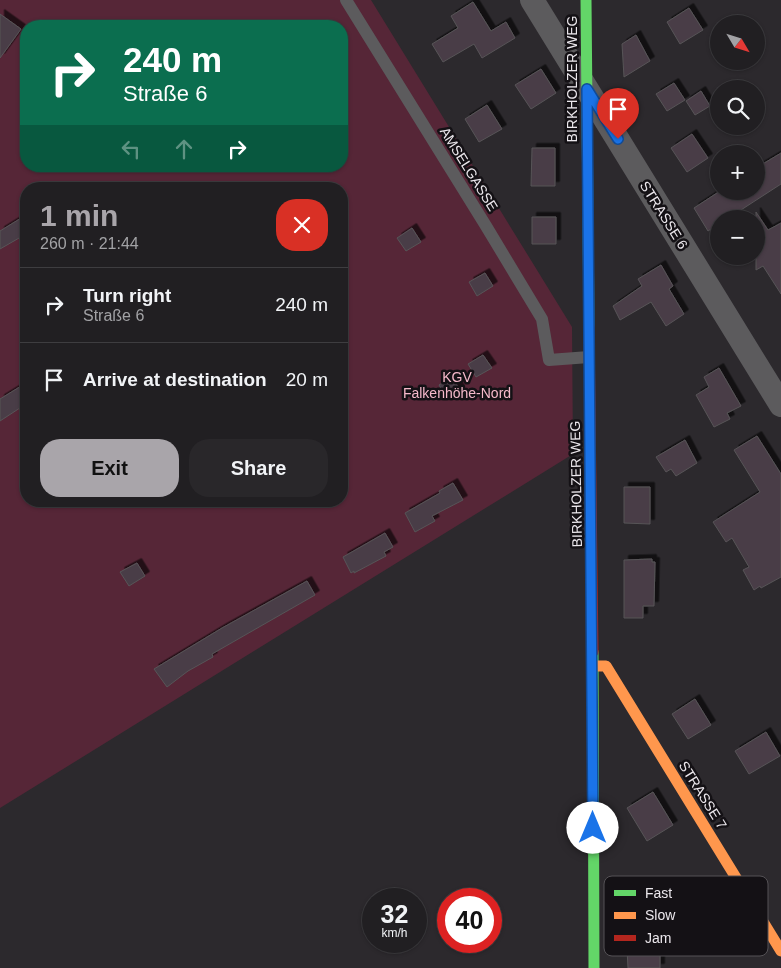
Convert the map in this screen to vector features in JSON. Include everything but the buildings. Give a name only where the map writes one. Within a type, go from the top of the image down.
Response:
[{"type":"street","name":"STRASSE 6","points":[[532,0],[781,405]]},
{"type":"street","name":"BIRKHOLZER WEG","points":[[586,0],[594,968]]},
{"type":"street","name":"STRASSE 7","points":[[593,666],[606,666],[735,876]]},
{"type":"street","name":"STRASSE 7","points":[[768,930],[781,951]]},
{"type":"lane","name":"AMSELGASSE","points":[[346,0],[451,168],[542,319],[549,360],[590,357]]},
{"type":"green space","name":"KGV Falkenhöhe-Nord","points":[[0,0],[371,0],[572,327],[573,454],[0,808]]},
{"type":"traffic: fast","points":[[586,0],[589,326]]},
{"type":"traffic: fast","points":[[593,652],[594,968]]},
{"type":"traffic: slow","points":[[593,666],[606,666],[735,876]]},
{"type":"traffic: slow","points":[[768,930],[781,951]]},
{"type":"traffic: jam","points":[[589,326],[593,652]]},
{"type":"route","points":[[593,828],[593,632],[587,89],[618,139]]}]
